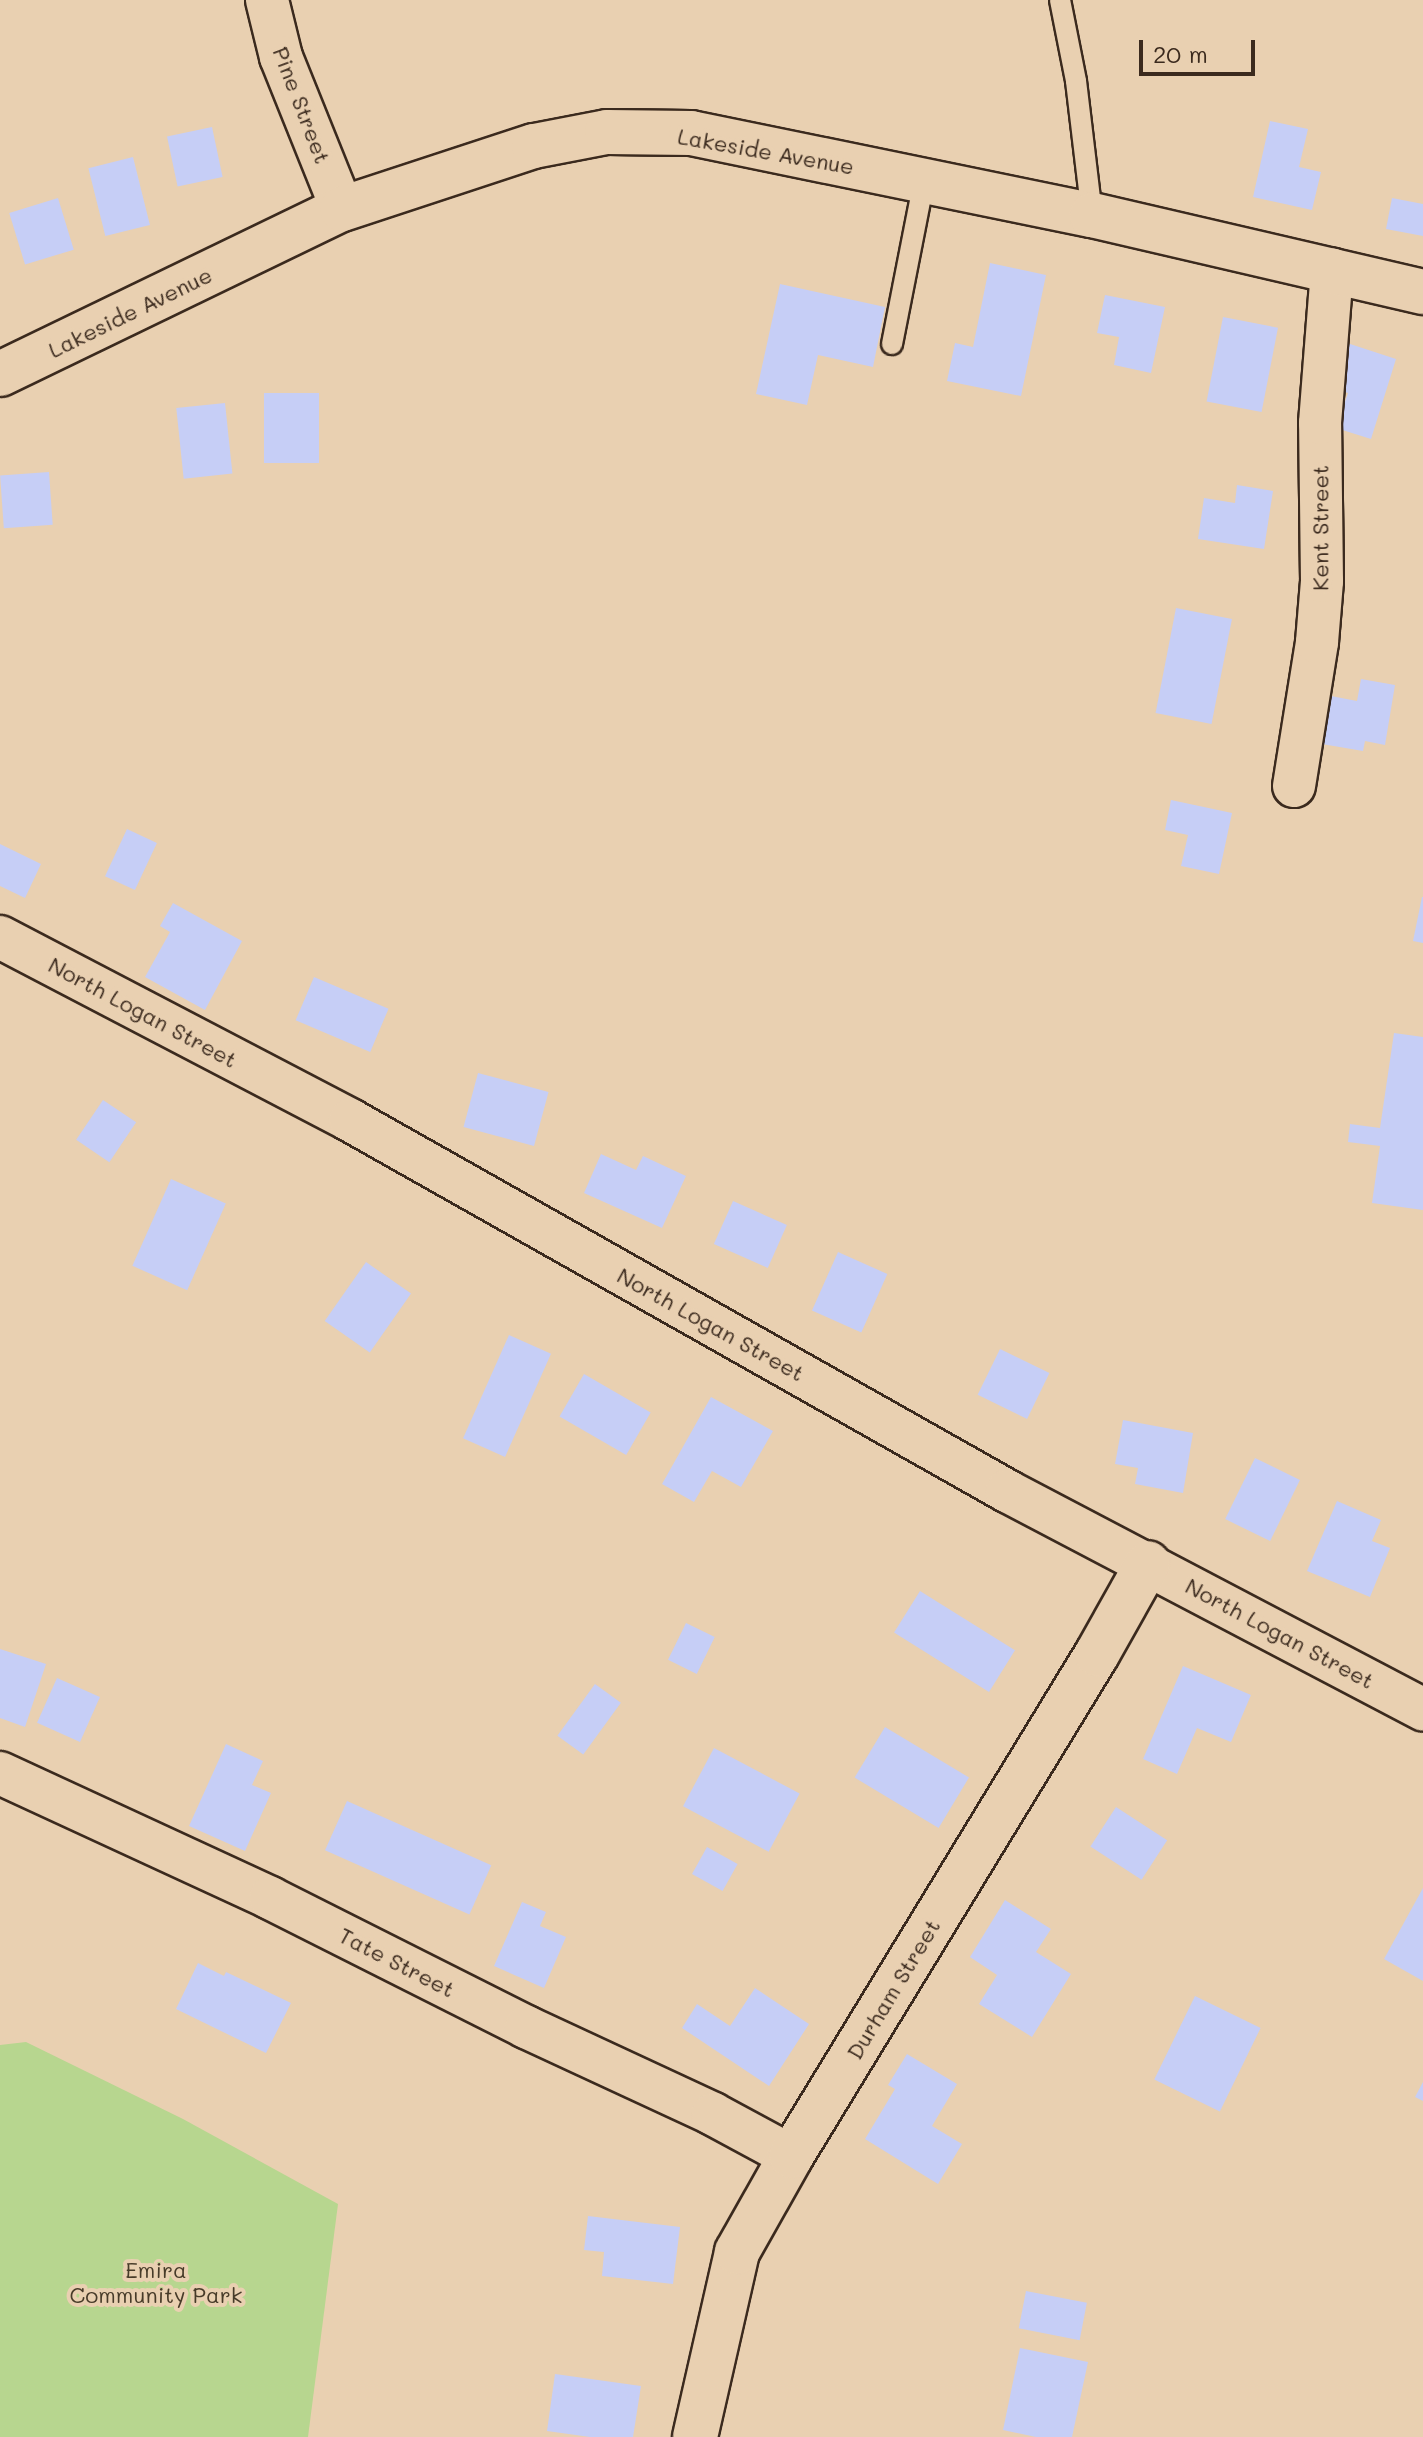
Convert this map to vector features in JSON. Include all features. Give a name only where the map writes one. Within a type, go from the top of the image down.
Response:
[{"type":"street","name":"Pine Street","points":[[267,0],[281,57],[342,209]]},
{"type":"street","name":"Lakeside Avenue","points":[[0,374],[342,209],[534,146],[607,132],[691,133],[1092,215],[1423,292]]},
{"type":"street","name":"Kent Street","points":[[1294,786],[1317,642],[1322,581],[1320,423],[1332,269]]},
{"type":"street","name":"North Logan Street","points":[[0,937],[350,1120],[1007,1491],[1419,1696]]},
{"type":"street","name":"Durham Street","points":[[695,2437],[737,2252],[791,2156],[1097,1654],[1148,1563]]},
{"type":"street","name":"Tate Street","points":[[0,1773],[270,1898],[526,2027],[713,2114],[791,2156]]},
{"type":"lane","points":[[1060,0],[1076,81],[1092,215]]},
{"type":"lane","points":[[892,344],[924,181]]},
{"type":"green space","name":"Emira Community Park","points":[[26,2042],[183,2119],[338,2204],[308,2437],[0,2437],[0,2045]]},
{"type":"building","points":[[1270,121],[1308,129],[1299,167],[1321,172],[1312,210],[1253,197]]},
{"type":"building","points":[[212,127],[223,177],[178,186],[167,137]]},
{"type":"building","points":[[133,157],[150,225],[105,236],[88,168]]},
{"type":"building","points":[[58,198],[74,250],[25,265],[9,213]]},
{"type":"building","points":[[1392,198],[1423,204],[1423,236],[1386,229]]},
{"type":"building","points":[[990,263],[1046,275],[1021,396],[947,381],[955,343],[973,347]]},
{"type":"building","points":[[780,284],[885,307],[873,367],[818,355],[807,405],[756,394]]},
{"type":"building","points":[[1105,295],[1165,307],[1151,373],[1114,365],[1119,337],[1097,333]]},
{"type":"building","points":[[1223,317],[1278,328],[1262,412],[1207,401]]},
{"type":"building","points":[[1344,342],[1396,359],[1371,439],[1336,428],[1348,393],[1329,387]]},
{"type":"building","points":[[264,393],[319,393],[319,463],[264,463]]},
{"type":"building","points":[[225,403],[232,474],[184,479],[176,408]]},
{"type":"building","points":[[49,472],[53,525],[4,528],[0,475]]},
{"type":"building","points":[[1237,485],[1273,491],[1264,549],[1198,539],[1204,498],[1235,503]]},
{"type":"building","points":[[1176,608],[1232,619],[1212,724],[1156,713]]},
{"type":"building","points":[[1361,679],[1395,685],[1385,745],[1365,741],[1363,751],[1322,744],[1331,696],[1357,701]]},
{"type":"building","points":[[1171,800],[1232,813],[1219,874],[1181,866],[1188,835],[1165,830]]},
{"type":"building","points":[[127,829],[157,843],[135,890],[105,876]]},
{"type":"building","points":[[0,844],[41,864],[25,898],[0,886]]},
{"type":"building","points":[[1423,897],[1423,943],[1413,941]]},
{"type":"building","points":[[173,903],[242,941],[205,1010],[145,977],[170,932],[160,926]]},
{"type":"building","points":[[314,977],[389,1009],[370,1052],[296,1020]]},
{"type":"building","points":[[1394,1033],[1423,1037],[1423,1210],[1372,1203],[1380,1146],[1348,1142],[1350,1124],[1380,1128]]},
{"type":"building","points":[[478,1073],[549,1092],[534,1146],[464,1127]]},
{"type":"building","points":[[103,1100],[136,1122],[109,1162],[76,1140]]},
{"type":"building","points":[[601,1154],[636,1170],[643,1156],[686,1176],[662,1228],[584,1193]]},
{"type":"building","points":[[171,1179],[226,1203],[187,1290],[132,1266]]},
{"type":"building","points":[[733,1201],[787,1225],[768,1268],[714,1244]]},
{"type":"building","points":[[838,1252],[887,1274],[861,1332],[812,1310]]},
{"type":"building","points":[[366,1262],[411,1294],[370,1353],[325,1321]]},
{"type":"building","points":[[509,1335],[551,1354],[505,1457],[463,1438]]},
{"type":"building","points":[[1000,1349],[1049,1373],[1027,1419],[978,1395]]},
{"type":"building","points":[[584,1374],[651,1412],[626,1455],[560,1416]]},
{"type":"building","points":[[711,1397],[773,1431],[741,1487],[712,1471],[694,1502],[662,1484]]},
{"type":"building","points":[[1123,1420],[1193,1433],[1183,1493],[1135,1484],[1138,1468],[1115,1464]]},
{"type":"building","points":[[1255,1458],[1300,1480],[1270,1541],[1225,1519]]},
{"type":"building","points":[[1337,1501],[1381,1520],[1372,1541],[1390,1548],[1370,1597],[1307,1571]]},
{"type":"building","points":[[920,1591],[1015,1650],[989,1692],[894,1633]]},
{"type":"building","points":[[686,1623],[715,1637],[697,1674],[668,1660]]},
{"type":"building","points":[[0,1649],[46,1664],[25,1727],[0,1718]]},
{"type":"building","points":[[1183,1666],[1251,1695],[1231,1742],[1197,1728],[1177,1774],[1143,1759]]},
{"type":"building","points":[[57,1678],[100,1697],[80,1742],[37,1723]]},
{"type":"building","points":[[595,1684],[621,1703],[583,1755],[557,1736]]},
{"type":"building","points":[[885,1727],[969,1777],[939,1828],[855,1778]]},
{"type":"building","points":[[226,1744],[263,1761],[252,1785],[271,1793],[245,1851],[189,1826]]},
{"type":"building","points":[[714,1748],[800,1794],[769,1852],[683,1806]]},
{"type":"building","points":[[347,1801],[491,1865],[469,1915],[325,1850]]},
{"type":"building","points":[[1116,1807],[1167,1840],[1142,1880],[1090,1846]]},
{"type":"building","points":[[707,1847],[738,1864],[723,1891],[692,1874]]},
{"type":"building","points":[[1423,1888],[1423,1981],[1384,1959]]},
{"type":"building","points":[[1005,1900],[1051,1929],[1036,1952],[1071,1974],[1032,2037],[979,2004],[997,1975],[970,1957]]},
{"type":"building","points":[[522,1902],[546,1912],[540,1926],[566,1937],[544,1988],[494,1966]]},
{"type":"building","points":[[198,1963],[224,1976],[226,1972],[291,2003],[266,2053],[176,2009]]},
{"type":"building","points":[[755,1988],[809,2024],[769,2086],[682,2028],[697,2004],[730,2026]]},
{"type":"building","points":[[1195,1996],[1261,2028],[1220,2112],[1154,2080]]},
{"type":"building","points":[[907,2054],[957,2084],[932,2126],[962,2144],[938,2184],[865,2139],[895,2089],[888,2085]]},
{"type":"building","points":[[1423,2082],[1423,2101],[1415,2097]]},
{"type":"building","points":[[588,2216],[680,2227],[673,2284],[602,2276],[604,2252],[584,2250]]},
{"type":"building","points":[[1026,2291],[1087,2303],[1080,2340],[1019,2328]]},
{"type":"building","points":[[1020,2348],[1088,2362],[1072,2437],[1036,2437],[1003,2430]]},
{"type":"building","points":[[555,2374],[641,2386],[633,2437],[590,2437],[547,2431]]}]
